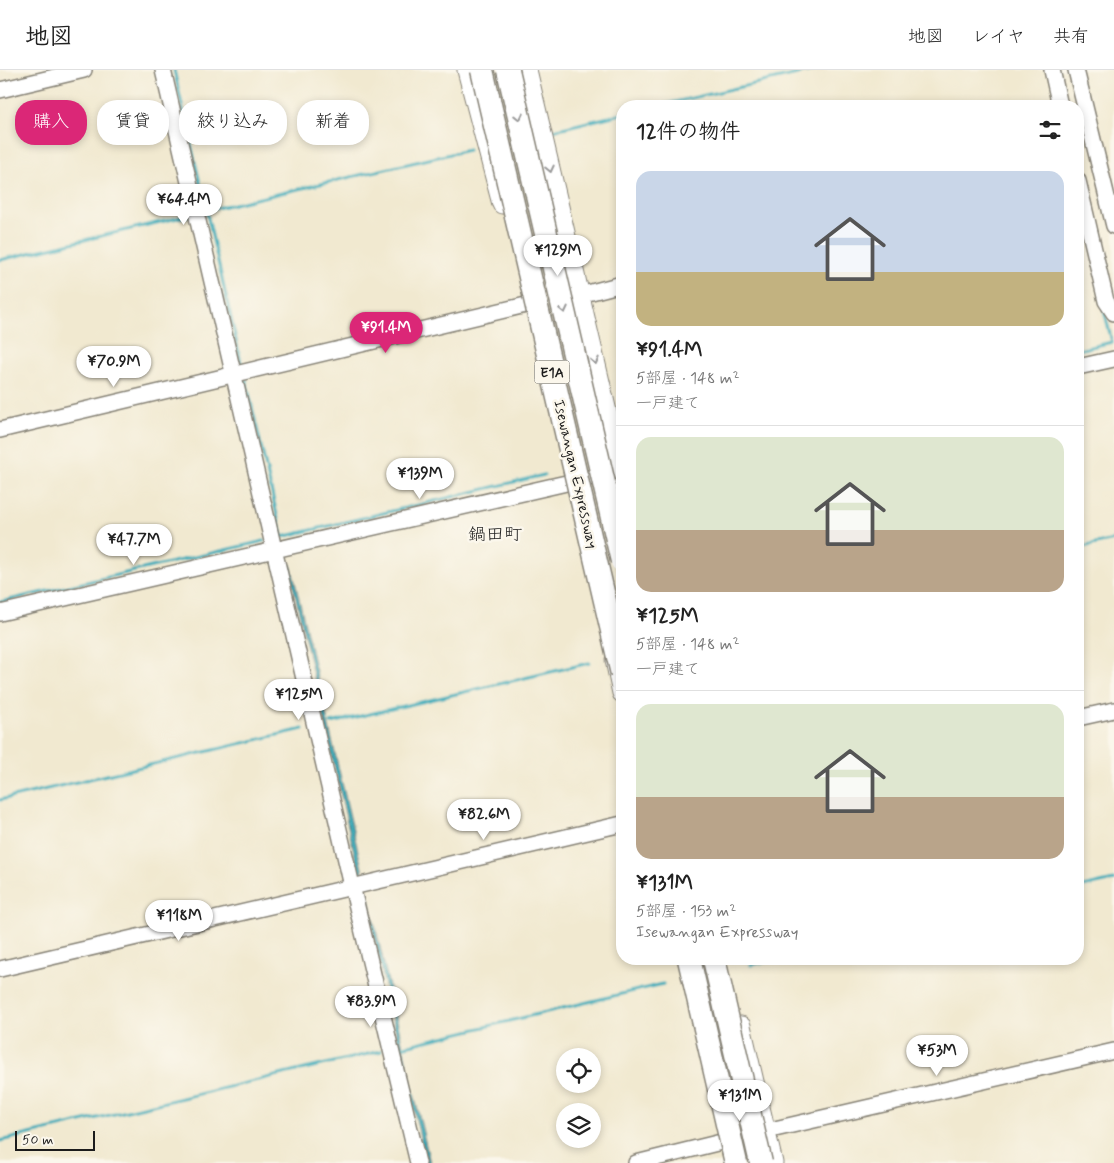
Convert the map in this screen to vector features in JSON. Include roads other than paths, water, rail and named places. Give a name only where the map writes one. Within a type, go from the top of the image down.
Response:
[{"type":"highway","name":"Isewangan Expressway","points":[[482,70],[616,648]]},
{"type":"highway","name":"Isewangan Expressway","points":[[508,70],[616,535]]},
{"type":"highway","points":[[690,965],[736,1163]]},
{"type":"highway","points":[[715,965],[761,1163]]},
{"type":"main road","points":[[467,70],[530,304],[616,668]]},
{"type":"main road","points":[[526,70],[616,447]]},
{"type":"main road","points":[[683,965],[726,1163]]},
{"type":"main road","points":[[726,965],[773,1163]]},
{"type":"street","points":[[0,90],[84,70]]},
{"type":"street","points":[[163,70],[418,1163]]},
{"type":"street","points":[[1052,70],[1059,100]]},
{"type":"street","points":[[1076,70],[1108,171],[1114,226]]},
{"type":"street","points":[[1084,206],[1106,300],[1114,313]]},
{"type":"street","points":[[580,296],[616,286]]},
{"type":"street","points":[[0,430],[530,304]]},
{"type":"street","points":[[1084,366],[1114,360]]},
{"type":"street","points":[[0,613],[572,481],[616,473]]},
{"type":"street","points":[[1084,717],[1114,710]]},
{"type":"street","points":[[0,969],[616,825]]},
{"type":"street","points":[[636,1163],[1114,1051]]},
{"type":"water","points":[[288,564],[291,565],[364,877],[360,878]]},
{"type":"water","points":[[367,891],[430,1163],[426,1163],[364,893]]},
{"type":"waterway","points":[[174,70],[242,366]]},
{"type":"waterway","points":[[683,100],[815,70]]},
{"type":"waterway","points":[[554,130],[616,115]]},
{"type":"waterway","points":[[212,209],[468,150]]},
{"type":"waterway","points":[[0,260],[190,215]]},
{"type":"waterway","points":[[1084,349],[1112,342],[1104,310]]},
{"type":"waterway","points":[[246,380],[282,537],[544,475]]},
{"type":"waterway","points":[[1084,547],[1114,540]]},
{"type":"waterway","points":[[0,602],[264,541]]},
{"type":"waterway","points":[[331,723],[589,663]]},
{"type":"waterway","points":[[0,800],[303,729]]},
{"type":"waterway","points":[[1084,887],[1114,880]]},
{"type":"waterway","points":[[401,1047],[663,984]]},
{"type":"waterway","points":[[0,1141],[381,1051]]},
{"type":"district","name":"鍋田町","points":[[495,534]]}]
